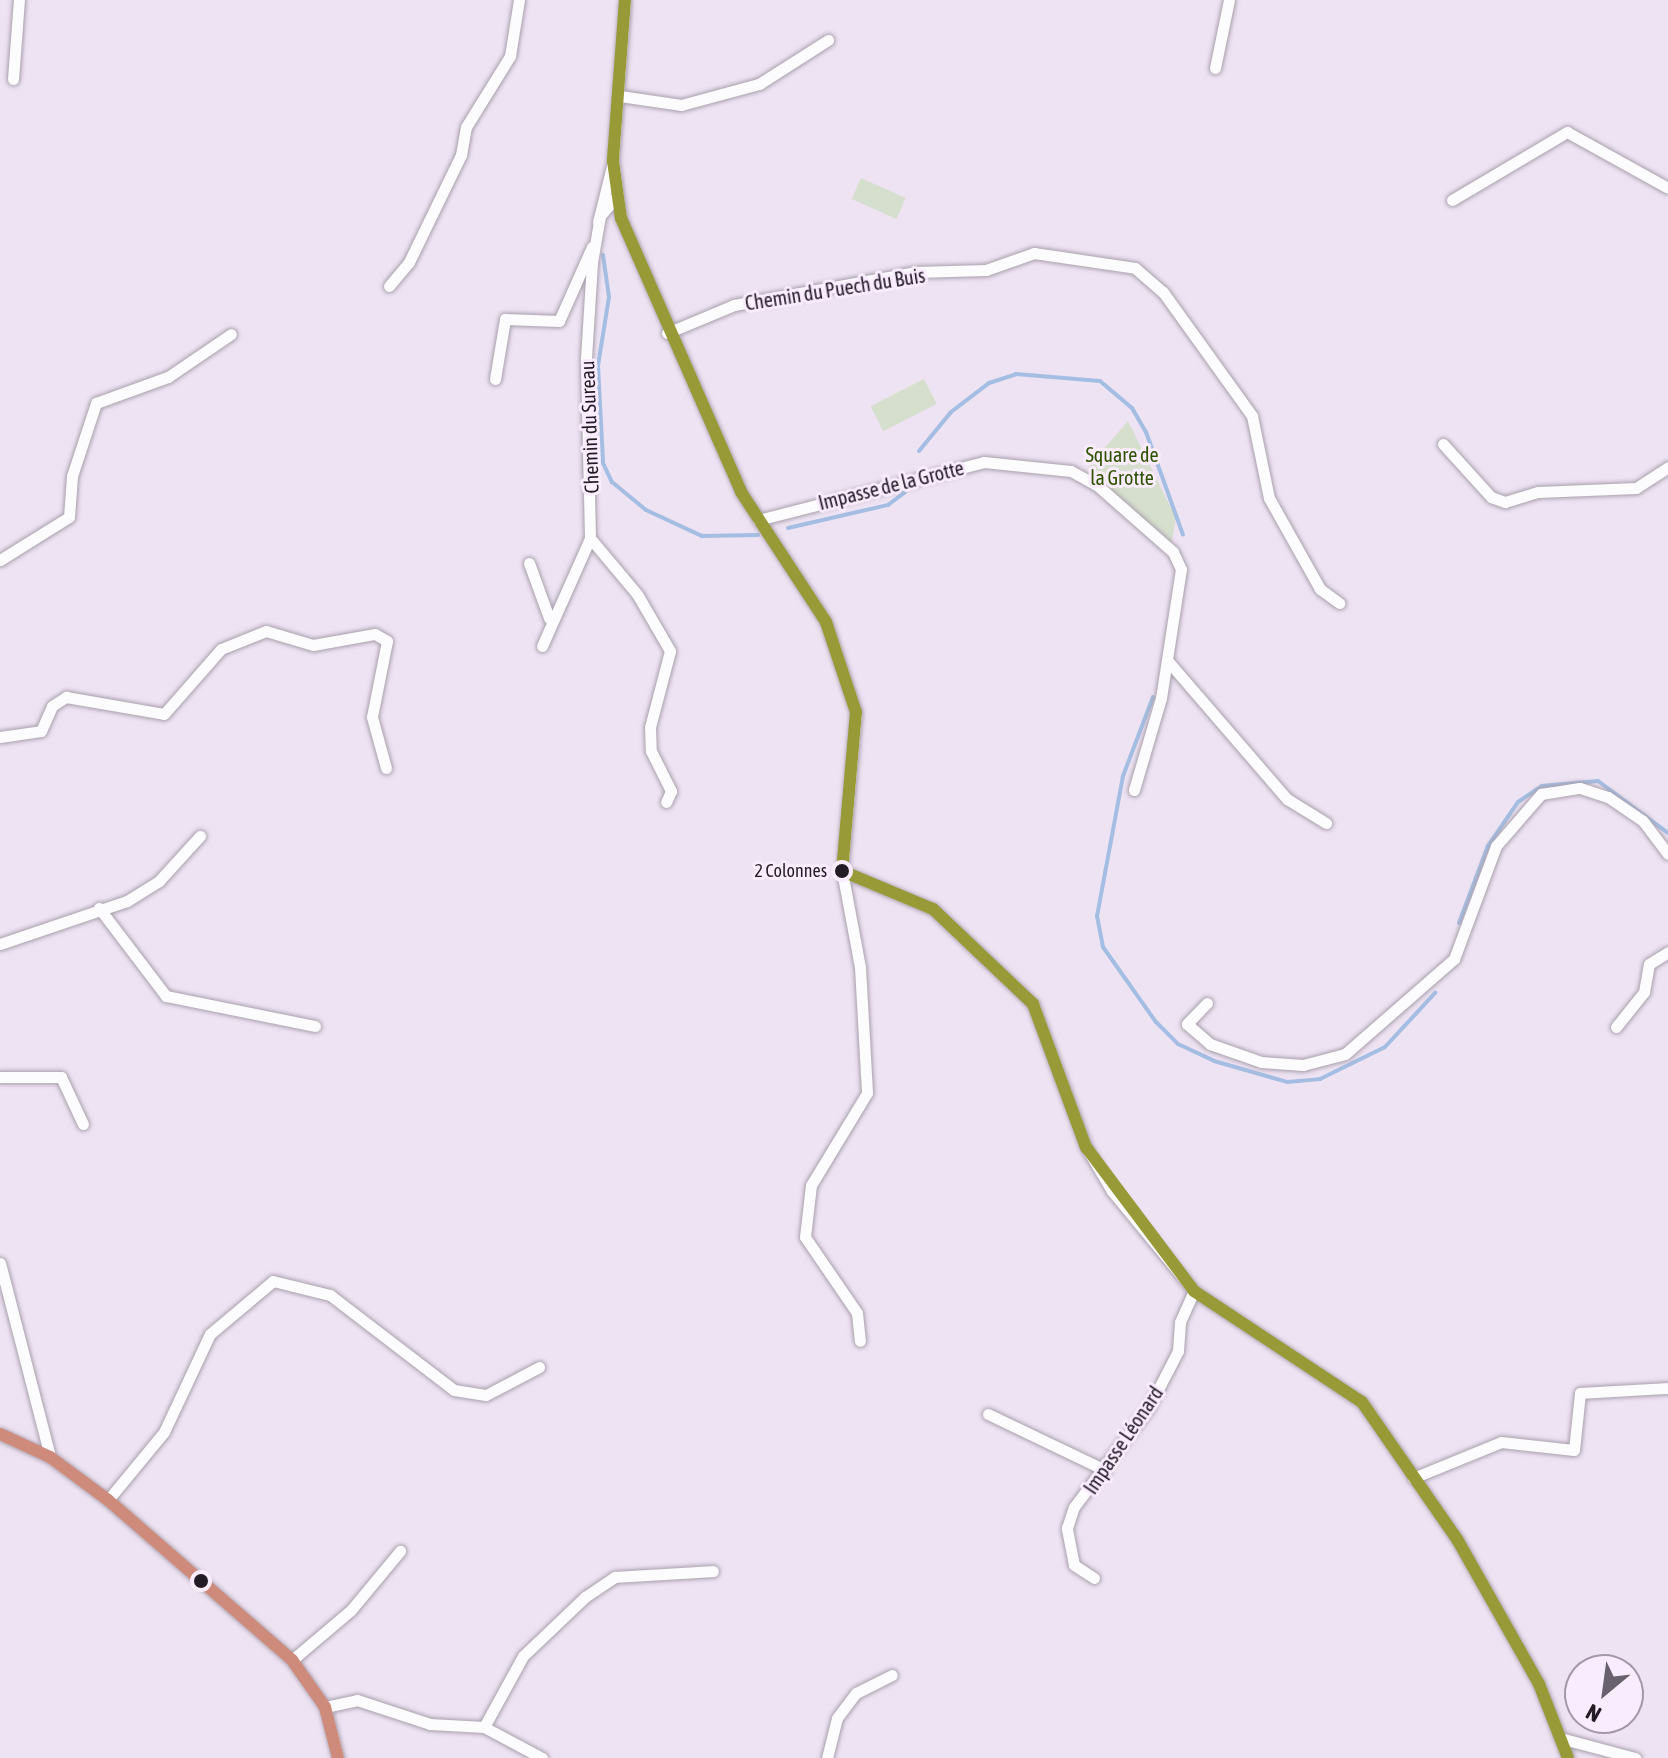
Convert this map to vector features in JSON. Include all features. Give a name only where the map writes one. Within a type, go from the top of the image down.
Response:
[{"type":"street","points":[[13,79],[19,0]]},
{"type":"street","points":[[389,286],[454,169],[466,127],[510,56],[519,0]]},
{"type":"street","points":[[625,0],[613,161],[621,218],[667,333],[758,520],[826,622],[856,712],[842,871],[860,967],[867,1093],[811,1185],[805,1237],[857,1313],[860,1341]]},
{"type":"street","points":[[1215,68],[1229,0]]},
{"type":"street","points":[[620,96],[681,105],[746,88],[828,40]]},
{"type":"street","points":[[1452,200],[1567,132],[1668,188]]},
{"type":"street","name":"Chemin du Sureau","points":[[542,646],[549,618],[590,538],[586,358],[596,240],[613,161]]},
{"type":"street","name":"Chemin du Sureau","points":[[598,226],[616,197]]},
{"type":"street","points":[[598,226],[621,218]]},
{"type":"street","points":[[495,379],[505,319],[559,321],[596,240]]},
{"type":"street","name":"Chemin du Puech du Buis","points":[[667,333],[734,305],[895,275],[964,274],[1034,253],[1101,259],[1152,278],[1252,416],[1269,498],[1320,589],[1339,603]]},
{"type":"street","points":[[0,560],[69,517],[72,476],[96,403],[168,377],[231,334]]},
{"type":"street","points":[[1443,444],[1491,497],[1505,502],[1538,492],[1636,488],[1661,466]]},
{"type":"street","name":"Impasse de la Grotte","points":[[758,520],[984,462],[1071,471],[1098,486],[1177,559],[1167,660],[1134,790]]},
{"type":"street","points":[[590,538],[637,594],[670,651],[650,727],[651,751],[671,791],[666,802]]},
{"type":"street","points":[[529,563],[549,618]]},
{"type":"street","points":[[0,737],[41,731],[66,697],[164,714],[221,649],[266,631],[313,645],[375,634],[387,641],[372,717],[386,768]]},
{"type":"street","points":[[1167,660],[1287,799],[1326,823]]},
{"type":"street","points":[[1207,1003],[1187,1024],[1210,1044],[1261,1062],[1303,1065],[1345,1054],[1454,959],[1496,846],[1541,794],[1580,788],[1608,797],[1643,821],[1668,854]]},
{"type":"street","points":[[0,944],[99,908],[159,881],[200,836]]},
{"type":"street","points":[[842,871],[933,909],[1033,1004],[1086,1147],[1112,1191],[1194,1291],[1362,1402],[1457,1539],[1568,1758]]},
{"type":"street","points":[[99,908],[166,996],[315,1026]]},
{"type":"street","points":[[1616,1027],[1644,992],[1649,964],[1668,952]]},
{"type":"street","points":[[0,1077],[61,1077],[83,1124]]},
{"type":"street","points":[[0,1263],[50,1457]]},
{"type":"street","points":[[108,1500],[164,1432],[210,1334],[273,1281],[330,1295],[454,1390],[486,1395],[539,1367]]},
{"type":"street","name":"Impasse Léonard","points":[[1094,1578],[1074,1565],[1067,1528],[1074,1507],[1105,1470],[1178,1351],[1180,1322],[1194,1291]]},
{"type":"street","points":[[1413,1478],[1501,1442],[1574,1450],[1580,1393],[1668,1388]]},
{"type":"street","points":[[988,1414],[1105,1470]]},
{"type":"street","points":[[0,1434],[50,1457],[108,1500],[292,1660],[325,1707],[338,1758]]},
{"type":"street","points":[[292,1660],[351,1610],[400,1551]]},
{"type":"street","points":[[484,1727],[523,1656],[585,1597],[615,1577],[713,1571]]},
{"type":"street","points":[[827,1758],[837,1718],[856,1693],[892,1675]]},
{"type":"street","points":[[325,1707],[357,1700],[430,1724],[484,1727],[542,1758]]},
{"type":"street","points":[[1560,1738],[1635,1758]]},
{"type":"green space","points":[[861,178],[906,198],[896,219],[852,199]]},
{"type":"green space","points":[[924,379],[937,404],[883,431],[871,406]]},
{"type":"green space","name":"Square de la Grotte","points":[[1128,421],[1176,518],[1171,547],[1088,467]]},
{"type":"waterway","points":[[603,255],[609,297],[598,366],[603,463],[612,482],[646,510],[702,536],[758,535]]},
{"type":"waterway","points":[[919,451],[951,412],[989,383],[1016,374],[1100,381],[1132,408],[1146,432],[1183,535]]},
{"type":"waterway","points":[[788,528],[888,505],[905,492]]},
{"type":"waterway","points":[[1153,697],[1123,776],[1097,916],[1103,947],[1156,1022],[1178,1044],[1214,1061],[1287,1082],[1320,1079],[1385,1047],[1435,993]]},
{"type":"waterway","points":[[1459,923],[1488,846],[1518,802],[1542,786],[1598,781],[1668,833]]},
{"type":"transit line","points":[[625,0],[613,161],[621,218],[741,492],[826,622],[856,712],[842,871],[933,909],[1033,1004],[1086,1147],[1194,1291],[1362,1402],[1457,1539],[1539,1684],[1568,1758]]},
{"type":"transit line","points":[[0,1434],[50,1457],[108,1500],[292,1660],[325,1707],[338,1758]]},
{"type":"place","name":"2 Colonnes","points":[[842,871]]}]
